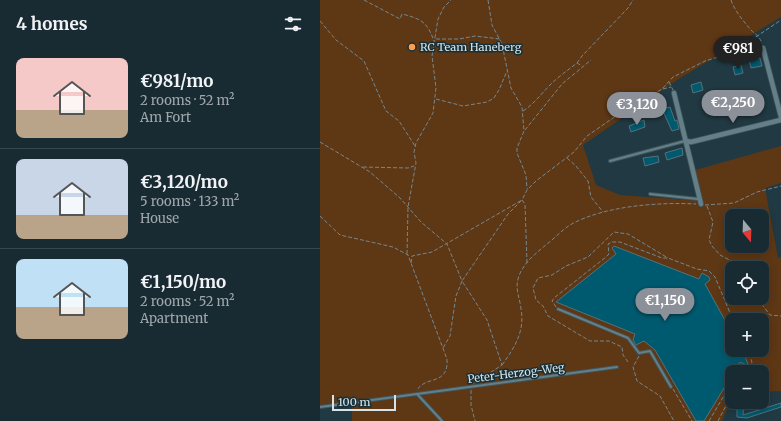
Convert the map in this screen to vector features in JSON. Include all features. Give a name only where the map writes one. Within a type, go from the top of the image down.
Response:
[{"type":"street","points":[[764,48],[781,117]]},
{"type":"street","points":[[674,92],[700,202]]},
{"type":"street","points":[[686,141],[691,142],[781,120]]},
{"type":"lane","points":[[610,160],[680,141],[686,141]]},
{"type":"lane","points":[[650,194],[700,202]]},
{"type":"lane","points":[[558,309],[628,338],[639,353],[650,351],[671,387]]},
{"type":"lane","name":"Peter-Herzog-Weg","points":[[320,407],[617,367]]},
{"type":"lane","points":[[417,394],[442,421]]},
{"type":"path","points":[[364,0],[400,19],[402,14],[420,18],[430,29],[434,42]]},
{"type":"path","points":[[417,394],[419,387],[440,378],[445,372],[446,359],[407,254],[408,207],[414,166],[416,163],[414,152],[433,113],[436,99],[432,56],[434,42],[438,19],[444,7],[450,0]]},
{"type":"path","points":[[488,0],[492,25],[500,38],[511,88],[523,111],[524,131]]},
{"type":"path","points":[[523,111],[534,104],[550,85],[577,63],[628,8],[633,0]]},
{"type":"path","points":[[731,0],[744,22],[759,36],[764,48]]},
{"type":"path","points":[[662,89],[673,77],[704,61],[732,53],[781,20]]},
{"type":"path","points":[[320,21],[336,40],[364,61],[386,111],[399,121],[416,146]]},
{"type":"path","points":[[435,39],[460,39],[475,36],[500,38]]},
{"type":"path","points":[[527,190],[526,175],[517,153],[517,148],[524,131],[562,84],[591,60]]},
{"type":"path","points":[[577,63],[583,67]]},
{"type":"path","points":[[436,99],[463,106],[488,102],[494,98],[499,90],[507,70]]},
{"type":"path","points":[[442,348],[450,336],[456,296],[462,281],[508,214],[522,200],[527,190],[536,181],[574,152],[587,136],[616,116],[662,89],[671,87],[668,82]]},
{"type":"path","points":[[320,142],[362,167],[380,181],[408,207],[421,222],[447,244],[462,281],[487,320],[502,365]]},
{"type":"path","points":[[566,158],[576,166],[588,181],[591,197],[603,212]]},
{"type":"path","points":[[362,167],[408,168],[414,166]]},
{"type":"path","points":[[475,421],[470,395],[472,386],[476,380],[502,365],[518,342],[521,332],[522,310],[516,288],[520,273],[538,251],[570,225],[603,212],[700,202],[706,205],[734,203],[757,192],[781,186]]},
{"type":"path","points":[[411,263],[412,256],[432,252],[522,200]]},
{"type":"path","points":[[522,200],[525,204],[527,263]]},
{"type":"path","points":[[706,205],[713,222],[709,240],[720,255],[732,261]]},
{"type":"path","points":[[320,216],[340,235],[393,247],[407,254]]},
{"type":"path","points":[[628,362],[623,355],[622,347],[609,341],[590,341],[548,316],[543,306],[536,300],[533,288],[538,278],[552,275],[566,266],[588,257],[614,232],[628,234],[668,258],[697,269],[709,271],[715,277],[717,285],[731,313]]},
{"type":"path","points":[[558,309],[554,306],[552,301],[554,298],[606,257],[609,254],[608,244],[612,242],[620,242],[662,258],[668,258]]},
{"type":"path","points":[[762,305],[770,315],[781,316]]},
{"type":"path","points":[[639,353],[633,367],[637,381],[660,396],[674,421]]},
{"type":"path","points":[[671,387],[692,421]]},
{"type":"path","points":[[708,421],[725,393]]},
{"type":"path","points":[[718,421],[725,408]]},
{"type":"shaded area","points":[[320,0],[781,0],[781,17],[677,80],[583,145],[596,185],[620,195],[701,201],[695,170],[781,146],[781,183],[765,188],[769,209],[725,209],[725,253],[769,253],[769,210],[778,258],[781,257],[781,391],[769,392],[769,365],[725,365],[725,409],[727,409],[722,421],[443,421],[421,398],[422,395],[459,388],[320,405]]},
{"type":"shaded area","points":[[416,396],[440,421],[352,421],[352,404]]},
{"type":"building","points":[[760,58],[762,66],[751,68],[749,60]]},
{"type":"building","points":[[741,65],[743,73],[735,75],[733,67]]},
{"type":"building","points":[[701,82],[703,90],[693,93],[691,85]]},
{"type":"building","points":[[670,107],[675,121],[677,120],[679,129],[672,131],[662,109]]},
{"type":"building","points":[[644,120],[645,127],[631,132],[629,126]]},
{"type":"building","points":[[682,148],[683,155],[667,160],[665,153]]},
{"type":"building","points":[[658,156],[659,162],[645,166],[643,158]]},
{"type":"building","points":[[614,246],[699,279],[702,273],[709,277],[710,280],[705,284],[725,320],[725,357],[745,357],[748,364],[746,365],[740,362],[738,365],[725,365],[725,386],[704,421],[696,421],[655,350],[644,341],[636,345],[633,340],[635,334],[556,302],[616,254],[612,248]]},
{"type":"building","points":[[781,403],[781,407],[747,418],[737,417],[737,409],[743,409],[743,415],[762,409],[769,409],[769,407]]},
{"type":"place","name":"RC Team Haneberg","points":[[412,47]]}]
